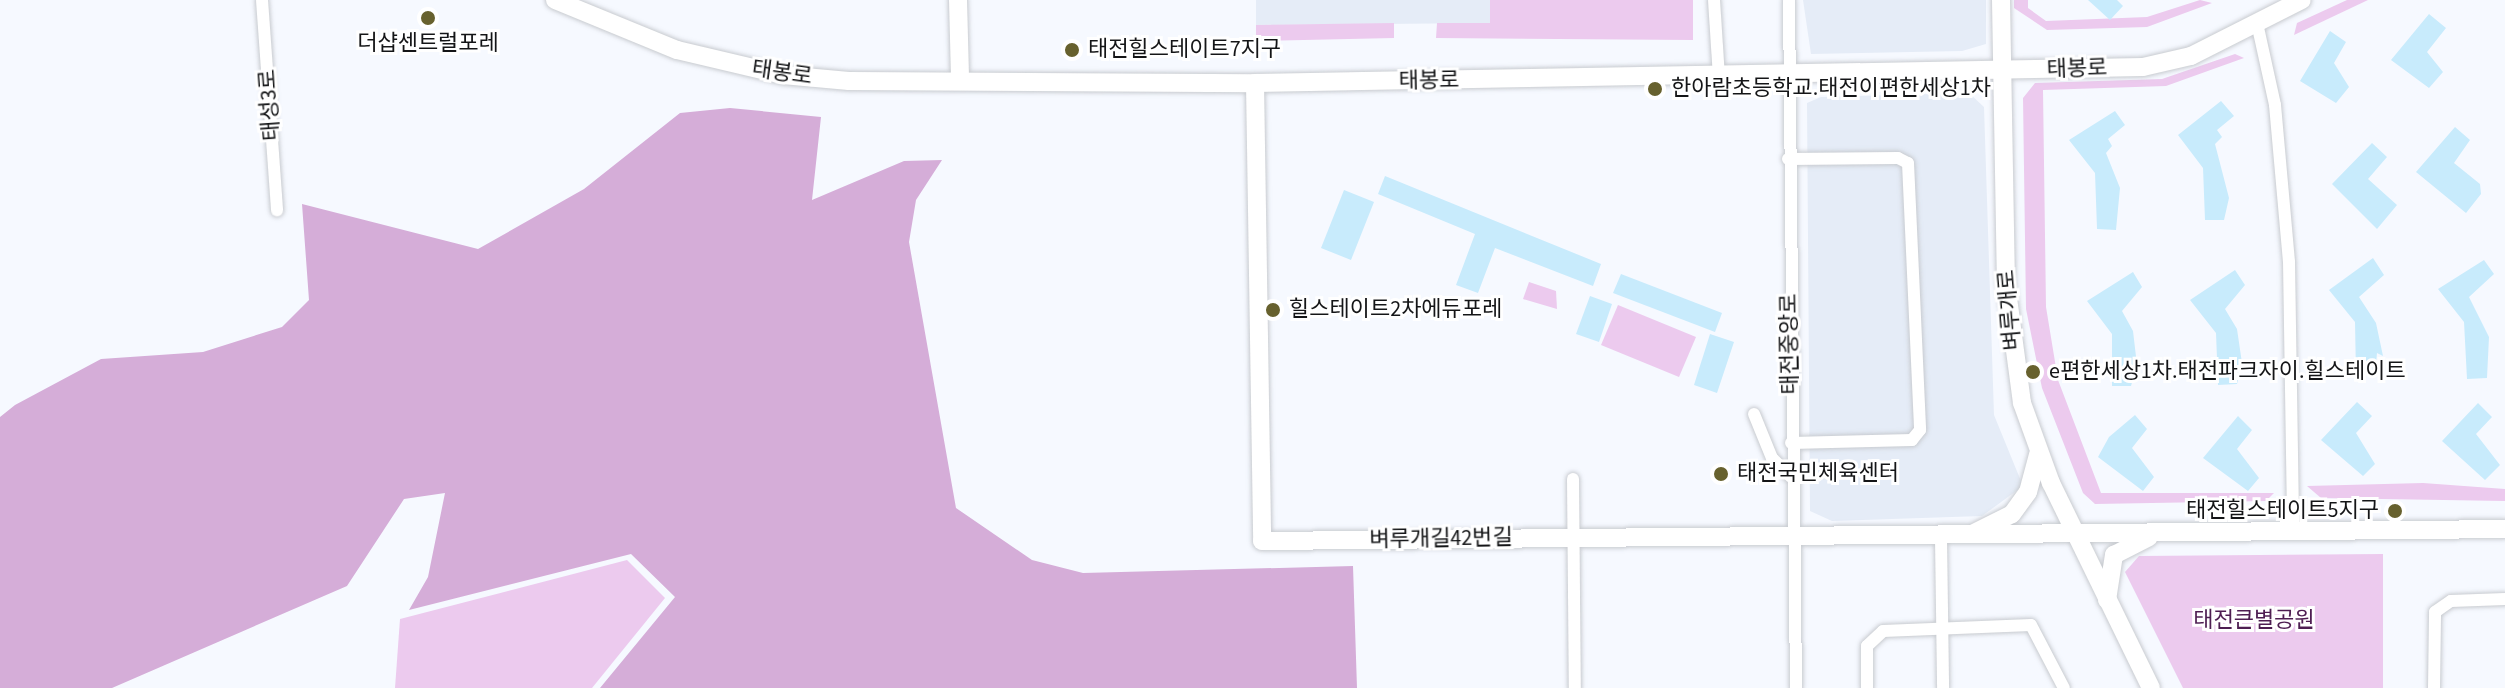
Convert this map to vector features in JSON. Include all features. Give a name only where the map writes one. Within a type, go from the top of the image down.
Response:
[{"type":"street","name":"태성3로","points":[[262,0],[277,210]]},
{"type":"street","name":"태봉로","points":[[555,0],[677,50],[747,69],[849,81],[960,79],[1255,83],[2003,71],[2162,63],[2257,23],[2302,0]]},
{"type":"street","points":[[958,0],[960,79]]},
{"type":"street","points":[[1714,0],[1719,77]]},
{"type":"street","name":"태전중앙로","points":[[1789,0],[1794,74],[1788,159],[1796,688]]},
{"type":"street","name":"벼루개로","points":[[2001,0],[2009,318],[2022,403],[2038,454],[2106,603],[2151,688]]},
{"type":"street","points":[[2257,23],[2275,105],[2289,262],[2293,529]]},
{"type":"street","name":"벼루개길42번길","points":[[1255,83],[1262,541],[1573,537],[1941,538],[2165,531],[2505,529]]},
{"type":"street","points":[[1788,159],[1898,158],[1908,163],[1920,430],[1912,440],[1791,443]]},
{"type":"street","points":[[1754,414],[1772,458],[1791,477]]},
{"type":"street","points":[[1963,537],[2012,514],[2028,492],[2038,454]]},
{"type":"street","points":[[1573,479],[1575,688]]},
{"type":"street","points":[[2106,603],[2114,555],[2165,531]]},
{"type":"street","points":[[1941,538],[1943,688]]},
{"type":"street","points":[[2434,688],[2435,612],[2451,601],[2505,599]]},
{"type":"street","points":[[1867,688],[1867,646],[1883,631],[2031,625],[2064,688]]},
{"type":"shaded area","points":[[1256,0],[1490,0],[1490,23],[1256,25]]},
{"type":"shaded area","points":[[1803,0],[1986,0],[1986,44],[1962,51],[1811,54]]},
{"type":"shaded area","points":[[1969,93],[1984,107],[1994,415],[2023,486],[1982,516],[1832,521],[1810,511],[1807,103],[1821,97]]},
{"type":"shaded area","points":[[730,108],[821,117],[812,200],[904,161],[942,160],[916,200],[909,242],[956,508],[1032,560],[1083,573],[1353,566],[1357,688],[600,688],[675,597],[631,554],[409,610],[428,577],[445,493],[404,499],[347,586],[112,688],[0,688],[0,417],[15,405],[101,359],[203,352],[282,327],[309,300],[302,204],[478,249],[584,189],[680,113]]},
{"type":"green space","points":[[1490,0],[1693,0],[1693,40],[1436,38],[1437,23],[1490,23]]},
{"type":"green space","points":[[2014,0],[2028,0],[2028,8],[2046,21],[2147,17],[2200,0],[2212,3],[2147,27],[2047,30],[2014,8]]},
{"type":"green space","points":[[2347,0],[2368,0],[2294,35],[2297,23]]},
{"type":"green space","points":[[1394,23],[1394,38],[1256,41],[1256,25]]},
{"type":"green space","points":[[2235,54],[2244,58],[2166,86],[2043,90],[2046,307],[2058,380],[2101,493],[2274,493],[2266,501],[2095,504],[2083,493],[2042,388],[2026,309],[2023,98],[2035,83],[2162,79]]},
{"type":"green space","points":[[1529,282],[1556,291],[1557,309],[1523,299]]},
{"type":"green space","points":[[1618,305],[1696,337],[1679,377],[1601,345]]},
{"type":"green space","points":[[2423,483],[2505,489],[2505,501],[2321,498],[2307,486]]},
{"type":"green space","name":"태전큰별공원","points":[[2383,554],[2383,688],[2183,688],[2125,572],[2139,556]]},
{"type":"green space","points":[[627,560],[665,598],[592,688],[395,688],[400,619]]},
{"type":"building","points":[[2088,0],[2117,0],[2123,6],[2110,20]]},
{"type":"building","points":[[2429,14],[2446,28],[2427,52],[2443,72],[2429,88],[2391,60]]},
{"type":"building","points":[[2330,31],[2346,42],[2334,63],[2349,87],[2336,103],[2300,81]]},
{"type":"building","points":[[2221,101],[2234,116],[2217,130],[2222,137],[2215,144],[2229,198],[2224,220],[2205,220],[2203,168],[2178,135]]},
{"type":"building","points":[[2115,111],[2125,125],[2108,139],[2112,146],[2106,153],[2120,188],[2116,230],[2097,229],[2095,173],[2069,140]]},
{"type":"building","points":[[2455,127],[2470,140],[2454,163],[2480,184],[2481,194],[2466,213],[2416,172]]},
{"type":"building","points":[[2372,143],[2387,157],[2368,179],[2397,205],[2377,229],[2332,184]]},
{"type":"building","points":[[1385,176],[1601,264],[1593,286],[1495,248],[1478,293],[1456,285],[1475,234],[1378,194]]},
{"type":"building","points":[[1344,190],[1374,202],[1351,260],[1321,248]]},
{"type":"building","points":[[2373,258],[2384,275],[2359,297],[2376,323],[2383,356],[2377,353],[2375,374],[2356,375],[2355,322],[2329,290]]},
{"type":"building","points":[[2484,260],[2494,274],[2469,297],[2489,337],[2487,378],[2467,379],[2464,322],[2438,289]]},
{"type":"building","points":[[2235,270],[2245,285],[2225,309],[2237,329],[2242,363],[2237,384],[2218,385],[2216,333],[2190,300]]},
{"type":"building","points":[[2133,272],[2142,287],[2122,311],[2133,331],[2137,365],[2131,386],[2112,386],[2112,334],[2087,301]]},
{"type":"building","points":[[1621,274],[1722,313],[1715,332],[1613,293]]},
{"type":"building","points":[[1590,296],[1612,304],[1599,342],[1576,334]]},
{"type":"building","points":[[1710,334],[1734,342],[1717,393],[1694,385]]},
{"type":"building","points":[[2357,402],[2372,416],[2356,433],[2375,464],[2363,476],[2321,440]]},
{"type":"building","points":[[2478,403],[2492,417],[2476,434],[2500,465],[2485,480],[2442,441]]},
{"type":"building","points":[[2135,415],[2147,429],[2132,448],[2154,477],[2143,491],[2098,457],[2109,437]]},
{"type":"building","points":[[2238,416],[2252,430],[2237,449],[2259,478],[2248,491],[2203,458]]},
{"type":"place","name":"더샵센트럴포레","points":[[428,18]]},
{"type":"place","name":"태전힐스테이트7지구","points":[[1072,50]]},
{"type":"place","name":"한아람초등학교.태전이편한세상1차","points":[[1655,89]]},
{"type":"place","name":"힐스테이트2차에듀포레","points":[[1273,310]]},
{"type":"place","name":"e편한세상1차.태전파크자이.힐스테이트","points":[[2033,372]]},
{"type":"place","name":"태전국민체육센터","points":[[1721,474]]},
{"type":"place","name":"태전힐스테이트5지구","points":[[2395,511]]}]
